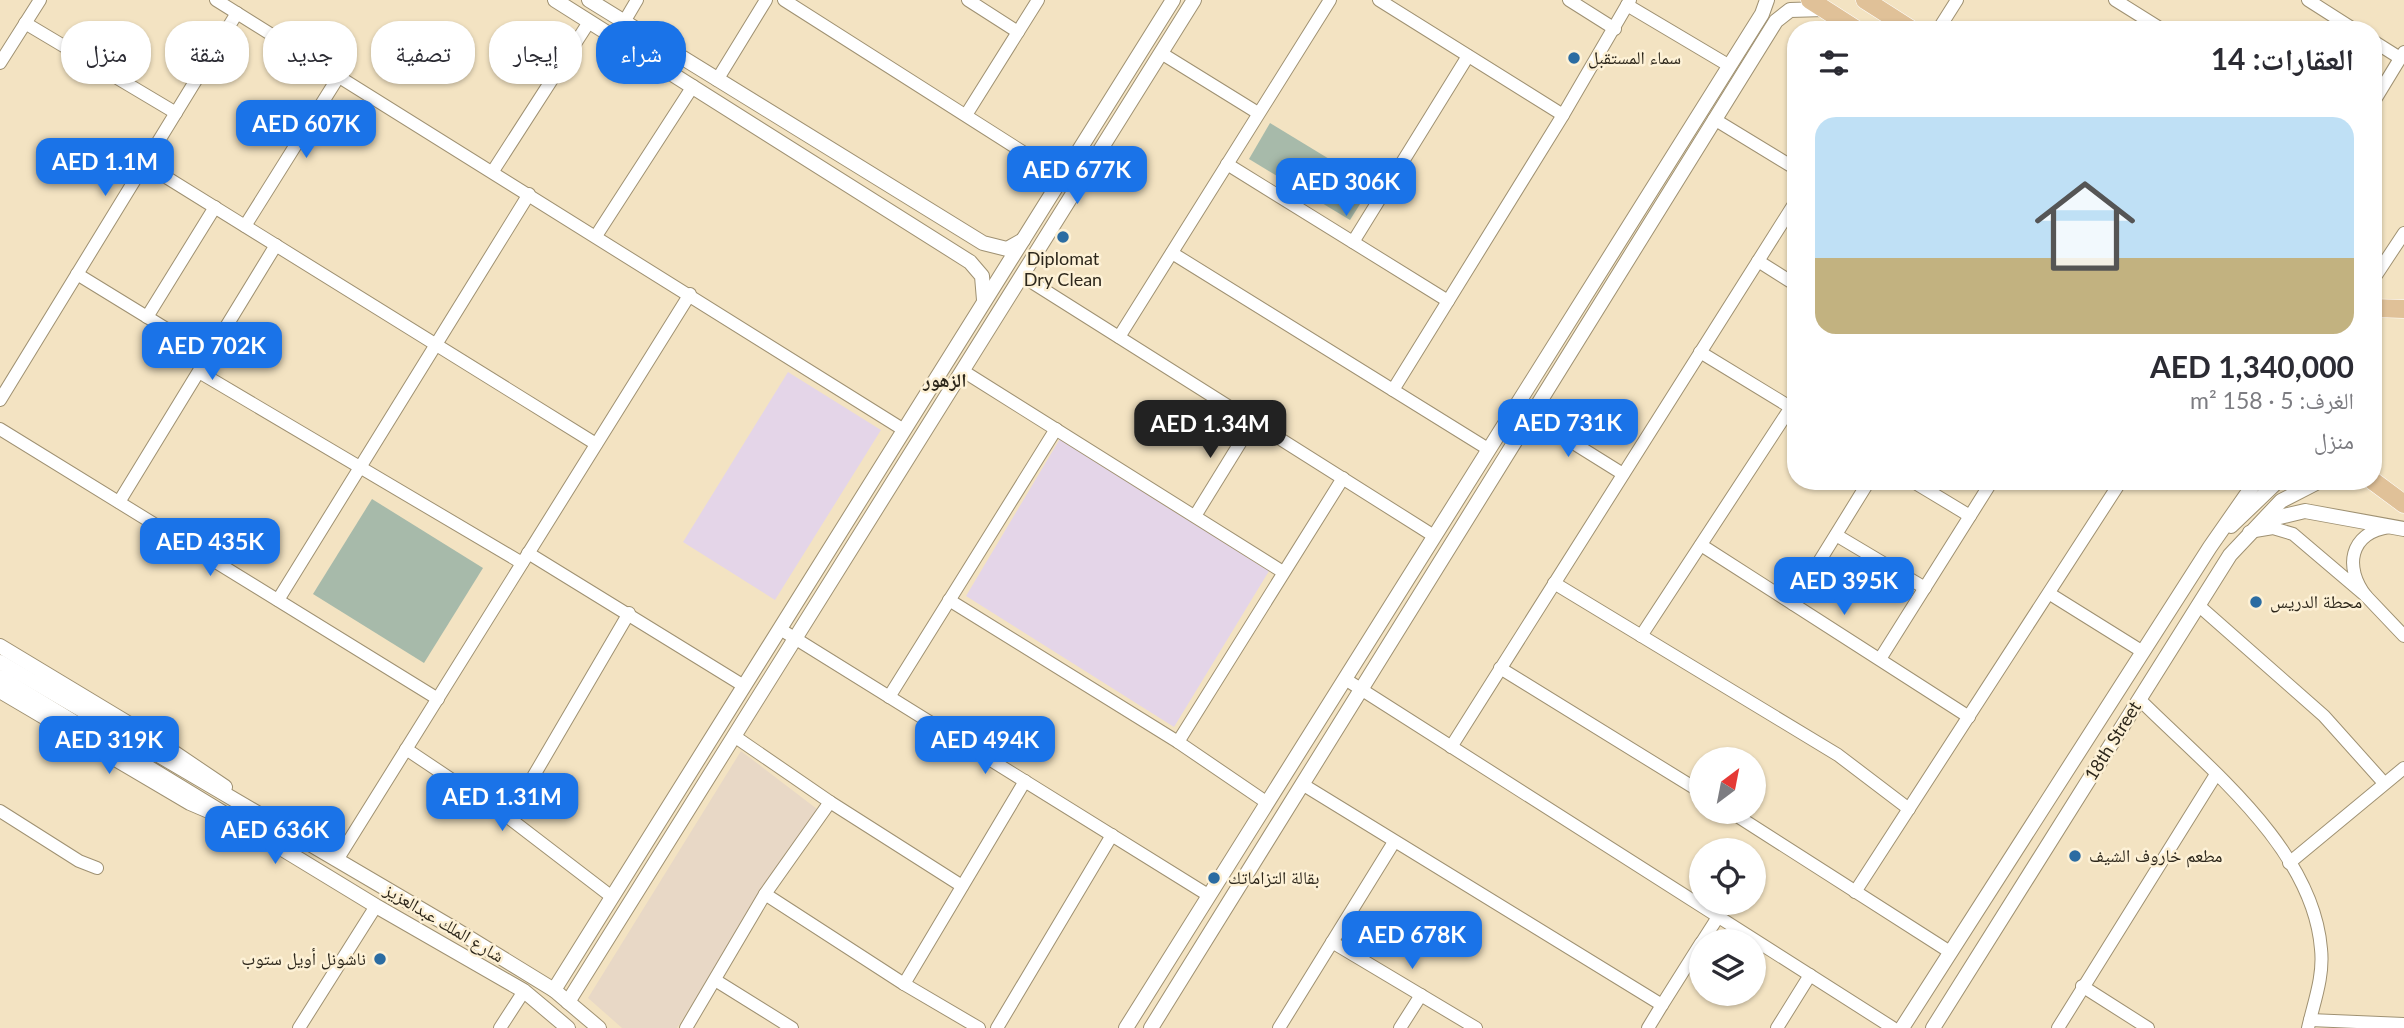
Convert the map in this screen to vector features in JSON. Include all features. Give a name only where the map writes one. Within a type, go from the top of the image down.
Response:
[{"type":"main road","points":[[1866,0],[1898,21]]},
{"type":"main road","points":[[1817,4],[1843,21]]},
{"type":"main road","points":[[2382,308],[2404,309]]},
{"type":"main road","points":[[2382,488],[2404,504]]},
{"type":"street","points":[[0,63],[40,0]]},
{"type":"street","points":[[216,0],[263,29]]},
{"type":"street","points":[[555,0],[970,262],[976,264],[985,260],[988,252],[983,243]]},
{"type":"street","points":[[589,0],[622,21]]},
{"type":"street","points":[[625,21],[637,0]]},
{"type":"street","points":[[717,80],[766,0]]},
{"type":"street","points":[[784,0],[1068,182],[1068,187],[1051,215],[1040,246]]},
{"type":"street","points":[[968,0],[1018,32]]},
{"type":"street","points":[[966,115],[1038,0]]},
{"type":"street","points":[[554,990],[1173,0]]},
{"type":"street","points":[[568,1002],[1194,0]]},
{"type":"street","points":[[1119,337],[1330,0]]},
{"type":"street","points":[[1379,0],[1563,115]]},
{"type":"street","points":[[1569,0],[1615,29]]},
{"type":"street","points":[[1126,1028],[1740,45],[1762,14],[1767,0]]},
{"type":"street","points":[[1944,21],[1957,0]]},
{"type":"street","points":[[2115,0],[2149,21]]},
{"type":"street","points":[[2308,0],[2341,21]]},
{"type":"street","points":[[1392,390],[1563,115],[1629,3],[1728,65]]},
{"type":"street","points":[[1151,1028],[1750,63],[1783,14],[1817,4]]},
{"type":"street","points":[[0,400],[237,13]]},
{"type":"street","points":[[493,172],[589,22]]},
{"type":"street","points":[[25,23],[176,113]]},
{"type":"street","points":[[1740,45],[1748,52],[1750,63]]},
{"type":"street","points":[[2382,45],[2402,55],[2382,88]]},
{"type":"street","points":[[1161,53],[1258,113]]},
{"type":"street","points":[[1353,242],[1468,56]]},
{"type":"street","points":[[686,61],[983,243],[1007,249],[1024,239]]},
{"type":"street","points":[[245,226],[334,84]]},
{"type":"street","points":[[352,84],[690,293],[904,430]]},
{"type":"street","points":[[596,236],[693,86]]},
{"type":"street","points":[[1714,119],[1787,164]]},
{"type":"street","points":[[145,164],[596,444]]},
{"type":"street","points":[[1227,164],[1448,301]]},
{"type":"street","points":[[278,600],[529,194]]},
{"type":"street","points":[[147,317],[215,207]]},
{"type":"street","points":[[1451,747],[1787,215]]},
{"type":"street","points":[[2382,266],[2404,233]]},
{"type":"street","points":[[119,502],[276,245]]},
{"type":"street","points":[[1172,253],[1488,449]]},
{"type":"street","points":[[1758,261],[1787,279]]},
{"type":"street","points":[[970,262],[985,284],[984,303]]},
{"type":"street","points":[[78,274],[209,355]]},
{"type":"street","points":[[1022,276],[1434,536]]},
{"type":"street","points":[[337,860],[690,293]]},
{"type":"street","points":[[1700,352],[1787,405]]},
{"type":"street","points":[[963,371],[1283,572]]},
{"type":"street","points":[[199,372],[360,467],[629,613],[744,687]]},
{"type":"street","points":[[1530,416],[1623,474]]},
{"type":"street","points":[[1641,636],[1787,418]]},
{"type":"street","points":[[1195,516],[1253,422]]},
{"type":"street","points":[[0,429],[438,699]]},
{"type":"street","points":[[889,696],[1056,429]]},
{"type":"street","points":[[1178,742],[1343,478]]},
{"type":"street","points":[[1793,604],[1864,490]]},
{"type":"street","points":[[1927,490],[1970,516]]},
{"type":"street","points":[[1880,659],[1986,490]]},
{"type":"street","points":[[1855,892],[2115,490]]},
{"type":"street","points":[[2210,547],[2226,514],[2242,490]]},
{"type":"street","points":[[1902,1028],[2210,547],[2250,490]]},
{"type":"street","points":[[2210,547],[2269,490]]},
{"type":"street","name":"18th Street","points":[[1933,1028],[2198,605],[2253,527],[2281,501],[2302,490]]},
{"type":"street","points":[[2253,527],[2305,510],[2399,528]]},
{"type":"street","points":[[2253,527],[2273,528],[2293,534],[2366,596],[2404,636]]},
{"type":"street","points":[[2366,596],[2354,580],[2354,553],[2371,533],[2399,528]]},
{"type":"street","points":[[1836,535],[1925,588]]},
{"type":"street","points":[[1701,545],[1969,717]]},
{"type":"street","points":[[1554,583],[1838,755],[1909,809]]},
{"type":"street","points":[[2050,594],[2143,652],[2147,660],[2144,674],[2108,733],[2094,771]]},
{"type":"street","points":[[949,600],[1178,742],[1266,802]]},
{"type":"street","points":[[2198,605],[2324,716],[2385,783]]},
{"type":"street","points":[[509,818],[629,613]]},
{"type":"street","points":[[780,629],[1208,895]]},
{"type":"street","name":"شارع الملك عبدالعزيز","points":[[0,646],[204,771],[248,805]]},
{"type":"street","name":"شارع الملك عبدالعزيز","points":[[0,662],[198,780],[248,805],[554,990],[599,1028]]},
{"type":"street","points":[[1500,668],[1689,785]]},
{"type":"street","name":"شارع الملك عبدالعزيز","points":[[0,677],[376,906],[524,990],[568,1028]]},
{"type":"street","points":[[1345,679],[1893,1028]]},
{"type":"street","name":"شارع الملك عبدالعزيز","points":[[0,691],[190,803],[236,822]]},
{"type":"street","points":[[2139,699],[2270,831],[2308,897],[2321,948],[2320,979],[2309,1024],[2404,1024]]},
{"type":"street","points":[[734,736],[830,802],[962,886]]},
{"type":"street","points":[[406,750],[509,818],[612,897]]},
{"type":"street","points":[[2289,863],[2404,768]]},
{"type":"street","points":[[2058,1028],[2215,775]]},
{"type":"street","points":[[904,984],[1025,781]]},
{"type":"street","points":[[1302,784],[1662,1005]]},
{"type":"street","points":[[686,1028],[765,894],[830,802]]},
{"type":"street","points":[[0,811],[79,861],[97,868]]},
{"type":"street","points":[[1750,824],[1950,952]]},
{"type":"street","points":[[997,1028],[1112,835]]},
{"type":"street","points":[[1279,1028],[1394,842]]},
{"type":"street","points":[[765,894],[904,984],[979,1028]]},
{"type":"street","points":[[299,1028],[376,906]]},
{"type":"street","points":[[1710,929],[1718,916]]},
{"type":"street","points":[[1332,942],[1476,1028]]},
{"type":"street","points":[[1648,1028],[1689,962]]},
{"type":"street","points":[[1777,1028],[1810,975]]},
{"type":"street","points":[[715,980],[792,1028]]},
{"type":"street","points":[[2082,986],[2148,1028]]},
{"type":"street","points":[[500,1028],[524,990]]},
{"type":"street","points":[[1400,1028],[1421,995]]},
{"type":"shaded area","points":[[788,372],[881,430],[775,600],[683,542]]},
{"type":"shaded area","points":[[1061,437],[1269,571],[1174,727],[966,596]]},
{"type":"shaded area","points":[[741,751],[817,809],[677,1028],[622,1028],[588,998]]},
{"type":"green space","points":[[1270,123],[1372,185],[1350,220],[1249,159]]},
{"type":"green space","points":[[372,499],[483,568],[424,663],[313,594]]},
{"type":"place","name":"سماء المستقبل","points":[[1574,58]]},
{"type":"place","name":"Diplomat Dry Clean","points":[[1063,237]]},
{"type":"place","name":"محطة الدريس","points":[[2256,602]]},
{"type":"place","name":"مطعم خاروف الشيف","points":[[2075,856]]},
{"type":"place","name":"بقالة التزاماتك","points":[[1214,878]]},
{"type":"place","name":"ناشونل أويل ستوب","points":[[380,959]]},
{"type":"district","name":"الزهور","points":[[945,380]]}]
